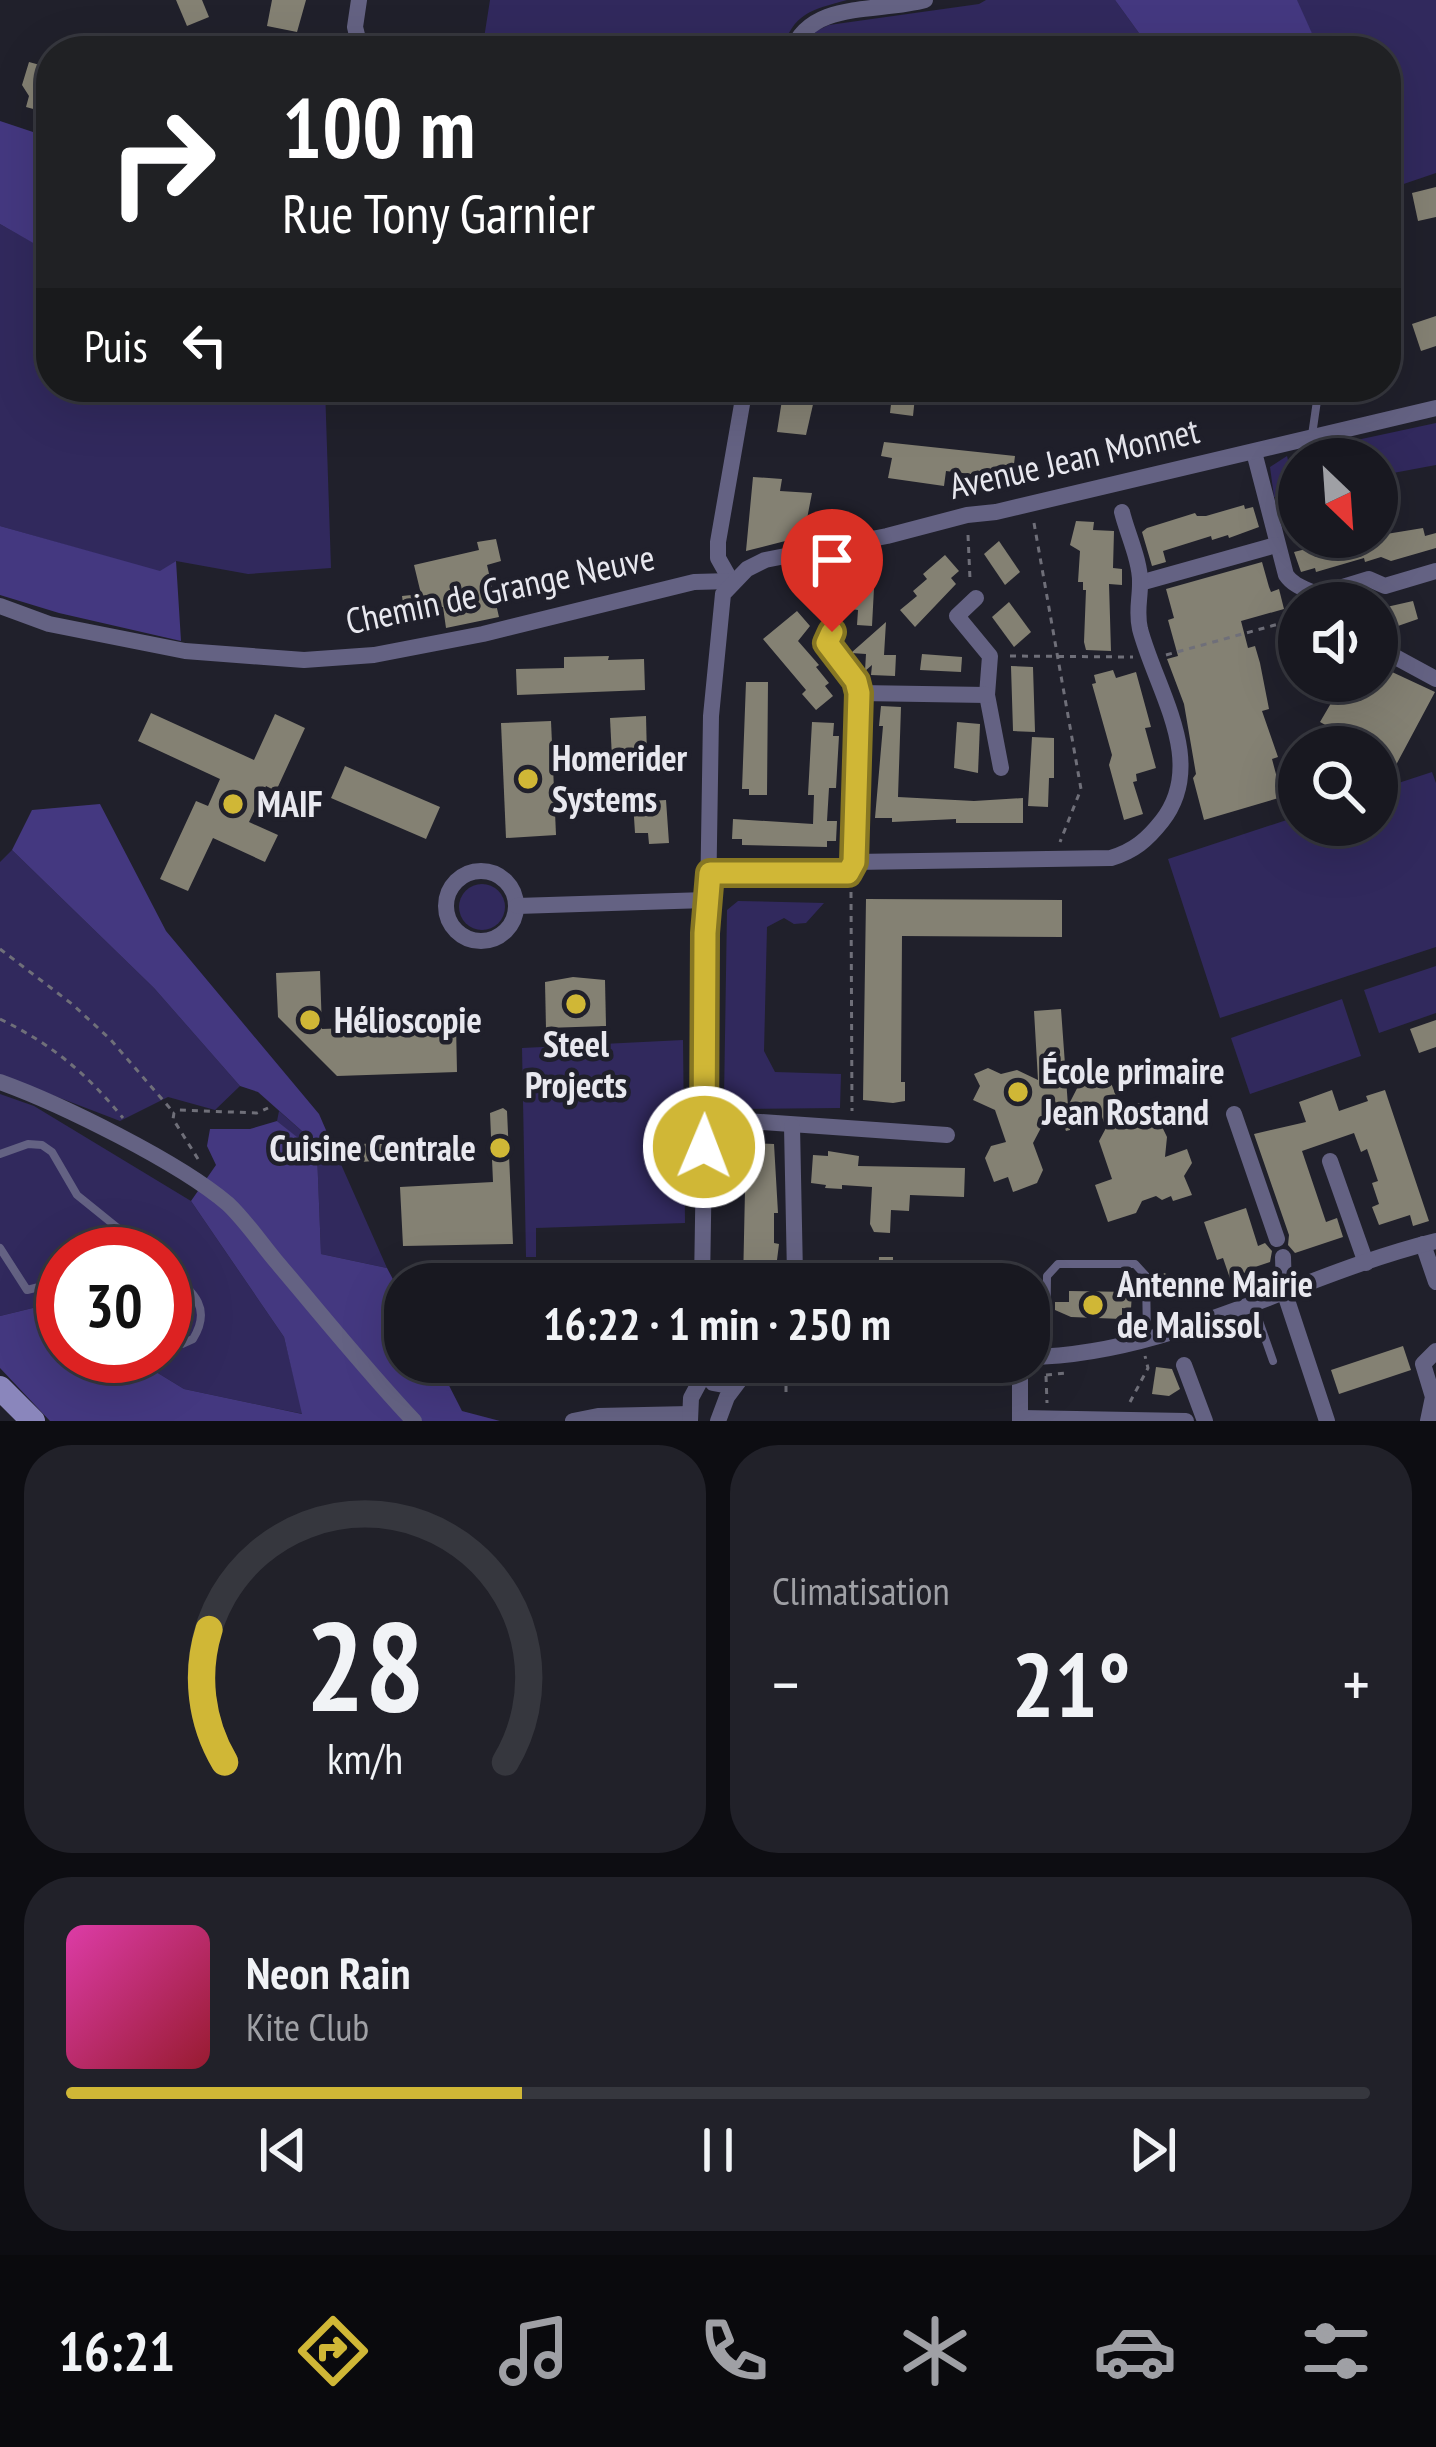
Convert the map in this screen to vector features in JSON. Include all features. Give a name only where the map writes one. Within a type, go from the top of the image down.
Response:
[{"type":"street","points":[[357,36],[359,0]]},
{"type":"street","points":[[797,36],[811,20],[833,12],[925,0]]},
{"type":"street","points":[[702,1263],[711,716],[721,607],[731,581],[718,558],[718,542],[742,402]]},
{"type":"street","name":"Avenue Jean Monnet","points":[[731,581],[765,560],[1436,408]]},
{"type":"street","points":[[1254,452],[1276,544],[1292,582]]},
{"type":"street","points":[[710,873],[1053,861],[1132,852],[1167,815],[1180,788],[1178,738],[1136,610],[1140,583],[1122,512]]},
{"type":"street","points":[[1140,583],[1276,544]]},
{"type":"street","points":[[1398,582],[1436,571]]},
{"type":"street","name":"Chemin de Grange Neuve","points":[[0,606],[49,624],[185,651],[304,660],[374,655],[483,634],[694,582],[731,581]]},
{"type":"street","points":[[976,598],[957,616],[988,649],[987,695],[1001,768]]},
{"type":"street","points":[[832,632],[827,643],[856,681],[859,693],[851,868]]},
{"type":"street","points":[[1398,658],[1436,680]]},
{"type":"street","points":[[859,693],[987,695]]},
{"type":"street","points":[[473,871],[498,874],[514,893],[517,906],[503,934],[479,942],[456,932],[446,909],[452,885],[473,871]]},
{"type":"street","points":[[517,906],[706,900]]},
{"type":"street","points":[[0,1082],[55,1105],[228,1204],[358,1362],[414,1421]]},
{"type":"street","points":[[1234,1114],[1280,1248],[1284,1291],[1327,1421]]},
{"type":"street","points":[[704,1118],[947,1135]]},
{"type":"street","points":[[793,1126],[795,1263]]},
{"type":"street","points":[[1330,1161],[1366,1264]]},
{"type":"street","points":[[1050,1361],[1140,1341],[1430,1243],[1436,1282]]},
{"type":"street","points":[[1428,1421],[1432,1396],[1423,1364],[1436,1351]]},
{"type":"street","points":[[1184,1365],[1205,1421]]},
{"type":"street","points":[[578,1420],[690,1418],[696,1383]]},
{"type":"street","points":[[718,1421],[736,1383]]},
{"type":"street","points":[[1019,1383],[1020,1419],[1186,1421]]},
{"type":"street","points":[[0,1388],[33,1421]]},
{"type":"lane","points":[[1312,437],[1317,402]]},
{"type":"lane","points":[[0,1154],[28,1144],[42,1145],[52,1152],[77,1195],[117,1227]]},
{"type":"lane","points":[[0,1248],[27,1290],[36,1288]]},
{"type":"lane","points":[[1050,1273],[1058,1264],[1135,1264],[1142,1268],[1146,1276],[1140,1341]]},
{"type":"lane","points":[[192,1294],[204,1312],[192,1340]]},
{"type":"lane","points":[[1253,1302],[1274,1360]]},
{"type":"path","points":[[1030,503],[1081,789],[1053,861]]},
{"type":"path","points":[[967,515],[970,582],[976,598]]},
{"type":"path","points":[[851,868],[852,1130]]},
{"type":"path","points":[[0,949],[98,1027],[174,1114]]},
{"type":"path","points":[[0,1019],[44,1040],[128,1124]]},
{"type":"path","points":[[200,1186],[206,1172],[174,1114],[179,1110],[257,1113],[268,1108]]},
{"type":"path","points":[[1121,1419],[1148,1368],[1145,1354],[1135,1357],[1140,1341]]},
{"type":"path","points":[[786,1383],[786,1391]]},
{"type":"path","points":[[1043,1383],[1048,1418]]},
{"type":"shaded area","points":[[490,0],[847,0],[805,15],[787,36],[484,36]]},
{"type":"shaded area","points":[[986,0],[1115,0],[1141,36],[813,36],[829,25]]},
{"type":"shaded area","points":[[1115,0],[1297,0],[1313,36],[1141,36]]},
{"type":"shaded area","points":[[1296,0],[1436,0],[1436,173],[1401,185],[1401,36],[1313,36]]},
{"type":"shaded area","points":[[0,121],[36,133],[36,245],[0,224]]},
{"type":"shaded area","points":[[0,224],[36,244],[36,402],[325,402],[331,568],[248,574],[176,561],[160,572],[0,526]]},
{"type":"shaded area","points":[[1436,423],[1436,465],[1398,472],[1398,438],[1366,438]]},
{"type":"shaded area","points":[[1278,462],[1278,496],[1274,497],[1270,467]]},
{"type":"shaded area","points":[[0,526],[160,571],[176,561],[181,641],[0,595]]},
{"type":"shaded area","points":[[1432,772],[1436,783],[1436,947],[1220,1018],[1168,859],[1278,823],[1278,846],[1398,846],[1398,783]]},
{"type":"shaded area","points":[[100,804],[166,931],[319,1114],[332,1144],[321,1148],[258,1092],[240,1086],[154,988],[12,850],[32,810]]},
{"type":"shaded area","points":[[12,850],[154,988],[240,1086],[215,1110],[168,1097],[120,1121],[0,1075],[0,862]]},
{"type":"shaded area","points":[[482,884],[499,890],[505,907],[499,924],[482,930],[465,924],[459,907],[465,890]]},
{"type":"shaded area","points":[[738,901],[824,903],[806,923],[794,924],[784,918],[767,927],[764,1051],[775,1072],[841,1074],[840,1108],[731,1109],[724,1099],[727,910]]},
{"type":"shaded area","points":[[1436,966],[1436,1013],[1379,1033],[1364,990]]},
{"type":"shaded area","points":[[1342,999],[1361,1056],[1250,1094],[1231,1038]]},
{"type":"shaded area","points":[[683,1040],[685,1223],[536,1228],[536,1257],[526,1257],[522,1048]]},
{"type":"shaded area","points":[[0,1094],[34,1106],[191,1201],[284,1337],[303,1414],[174,1383],[192,1383],[192,1227],[36,1227],[36,1307],[0,1316]]},
{"type":"shaded area","points":[[279,1111],[321,1148],[332,1144],[384,1267],[321,1254],[317,1154],[277,1121]]},
{"type":"shaded area","points":[[277,1121],[317,1153],[321,1254],[384,1267],[384,1383],[448,1383],[462,1411],[500,1421],[50,1421],[0,1368],[0,1316],[36,1307],[36,1383],[174,1383],[302,1414],[284,1337],[191,1201],[216,1165],[207,1146],[210,1129],[250,1129]]},
{"type":"building","points":[[176,0],[202,0],[209,17],[187,26]]},
{"type":"building","points":[[272,0],[306,0],[297,32],[267,26]]},
{"type":"building","points":[[29,62],[36,64],[36,110],[26,107],[29,96],[22,85]]},
{"type":"building","points":[[1436,187],[1436,217],[1418,221],[1412,193]]},
{"type":"building","points":[[1436,316],[1436,346],[1421,351],[1412,324]]},
{"type":"building","points":[[782,402],[814,402],[806,435],[777,432]]},
{"type":"building","points":[[891,402],[914,402],[913,416],[890,413]]},
{"type":"building","points":[[884,442],[1015,456],[1012,479],[946,471],[944,486],[888,478],[892,458],[881,456]]},
{"type":"building","points":[[753,477],[782,479],[780,491],[812,493],[805,529],[797,532],[797,538],[746,551]]},
{"type":"building","points":[[1244,505],[1245,509],[1253,507],[1259,527],[1163,551],[1166,562],[1152,566],[1142,532],[1147,528]]},
{"type":"building","points":[[1076,521],[1094,522],[1093,530],[1114,531],[1113,568],[1122,569],[1122,585],[1109,584],[1111,651],[1086,650],[1086,590],[1078,582],[1080,551],[1070,545]]},
{"type":"building","points":[[1423,528],[1425,536],[1436,533],[1436,548],[1391,561],[1384,558],[1398,558],[1398,532]]},
{"type":"building","points":[[496,539],[501,561],[487,565],[499,617],[446,628],[443,607],[404,611],[402,596],[421,594],[414,565],[479,550],[477,542]]},
{"type":"building","points":[[999,541],[1020,572],[1005,585],[984,554]]},
{"type":"building","points":[[945,555],[959,571],[951,578],[956,584],[915,627],[900,610],[917,596],[913,591],[927,579],[923,574]]},
{"type":"building","points":[[1296,558],[1364,558],[1316,572],[1315,568],[1301,572]]},
{"type":"building","points":[[1262,562],[1271,592],[1278,589],[1278,611],[1241,621],[1248,648],[1255,646],[1260,663],[1269,709],[1262,711],[1278,757],[1272,759],[1278,798],[1204,820],[1193,778],[1184,704],[1167,659],[1178,656],[1166,589]]},
{"type":"building","points":[[824,584],[874,588],[872,626],[857,625],[858,610],[823,605]]},
{"type":"building","points":[[1413,601],[1418,619],[1398,626],[1398,604]]},
{"type":"building","points":[[1009,602],[1031,632],[1014,647],[992,617]]},
{"type":"building","points":[[797,611],[810,626],[798,641],[819,665],[833,696],[816,710],[802,694],[806,690],[763,639]]},
{"type":"building","points":[[886,622],[884,655],[896,655],[895,676],[871,675],[872,665],[865,671],[866,654],[851,653]]},
{"type":"building","points":[[922,654],[962,657],[961,672],[920,670]]},
{"type":"building","points":[[609,656],[608,660],[644,659],[645,690],[517,695],[516,669],[564,668],[564,657]]},
{"type":"building","points":[[1011,666],[1033,667],[1035,732],[1013,731]]},
{"type":"building","points":[[1113,670],[1116,678],[1136,672],[1156,768],[1136,774],[1133,782],[1143,814],[1124,820],[1092,684],[1096,683],[1094,675]]},
{"type":"building","points":[[1398,675],[1435,692],[1398,761],[1398,726],[1327,726],[1320,722],[1332,702],[1398,702]]},
{"type":"building","points":[[746,682],[768,682],[767,795],[749,795],[749,789],[742,789]]},
{"type":"building","points":[[881,706],[901,707],[898,797],[1023,798],[1023,823],[875,818]]},
{"type":"building","name":"MAIF","points":[[151,713],[254,760],[275,714],[305,728],[276,791],[266,786],[249,822],[278,835],[265,862],[213,838],[188,891],[160,879],[196,801],[208,806],[220,779],[138,741]]},
{"type":"building","points":[[646,716],[647,758],[612,758],[610,718]]},
{"type":"building","name":"Homerider Systems","points":[[551,721],[556,835],[506,838],[501,723]]},
{"type":"building","points":[[812,722],[834,723],[833,736],[839,736],[836,788],[829,788],[827,821],[837,821],[836,841],[827,841],[827,847],[742,845],[742,839],[732,839],[733,819],[813,824],[814,795],[808,795]]},
{"type":"building","points":[[957,722],[980,724],[978,773],[954,768]]},
{"type":"building","points":[[1032,737],[1054,738],[1048,807],[1028,806]]},
{"type":"building","points":[[345,766],[440,807],[426,839],[331,798]]},
{"type":"building","points":[[666,800],[669,843],[649,844],[648,833],[635,833],[633,802]]},
{"type":"building","points":[[866,899],[1062,900],[1062,937],[902,936],[901,1082],[905,1082],[905,1101],[893,1103],[863,1100]]},
{"type":"building","name":"Hélioscopie","points":[[320,971],[322,1029],[456,1024],[457,1072],[337,1076],[278,1017],[276,973]]},
{"type":"building","name":"Steel Projects","points":[[573,977],[605,980],[606,1026],[546,1028],[545,982]]},
{"type":"building","points":[[1061,1009],[1068,1106],[1089,1065],[1098,1088],[1111,1083],[1120,1106],[1150,1102],[1167,1137],[1165,1157],[1187,1149],[1192,1163],[1184,1176],[1192,1195],[1173,1201],[1171,1196],[1162,1200],[1156,1196],[1142,1201],[1136,1213],[1108,1222],[1095,1185],[1112,1179],[1099,1141],[1106,1128],[1097,1103],[1069,1116],[1070,1130],[1066,1131],[1055,1101],[1033,1143],[1043,1170],[1037,1183],[1013,1192],[1008,1177],[994,1182],[985,1158],[991,1146],[1006,1142],[995,1110],[973,1100],[980,1086],[974,1074],[988,1068],[1001,1074],[1017,1070],[1038,1080],[1034,1011]]},
{"type":"building","points":[[1436,1020],[1436,1047],[1419,1053],[1410,1029]]},
{"type":"building","points":[[1332,1090],[1339,1111],[1385,1090],[1429,1221],[1413,1226],[1410,1215],[1379,1225],[1372,1207],[1379,1204],[1372,1183],[1378,1181],[1367,1149],[1361,1152],[1354,1133],[1302,1151],[1326,1222],[1337,1218],[1343,1237],[1295,1253],[1288,1245],[1289,1235],[1254,1134],[1306,1122],[1299,1102]]},
{"type":"building","name":"Cuisine Centrale","points":[[507,1111],[513,1244],[403,1246],[400,1187],[493,1182],[490,1113]]},
{"type":"building","points":[[385,1143],[386,1160],[361,1162],[360,1144]]},
{"type":"building","points":[[746,1143],[774,1144],[777,1263],[743,1263]]},
{"type":"building","points":[[828,1151],[859,1156],[858,1166],[965,1168],[964,1197],[910,1195],[909,1211],[891,1210],[890,1233],[874,1232],[870,1224],[872,1187],[825,1188],[811,1183],[813,1155],[828,1156]]},
{"type":"building","points":[[1246,1208],[1258,1246],[1265,1243],[1272,1251],[1270,1262],[1249,1269],[1254,1283],[1234,1290],[1204,1222]]},
{"type":"building","points":[[1164,1273],[1181,1280],[1174,1297],[1157,1290]]},
{"type":"building","name":"Antenne Mairie de Malissol","points":[[1069,1291],[1132,1292],[1131,1309],[1122,1308],[1122,1319],[1071,1317],[1055,1310],[1055,1302],[1069,1302]]},
{"type":"building","points":[[1403,1346],[1411,1370],[1339,1394],[1331,1370]]},
{"type":"building","points":[[1156,1367],[1172,1369],[1180,1389],[1169,1396],[1152,1394]]},
{"type":"place","name":"Homerider Systems","points":[[528,779]]},
{"type":"place","name":"MAIF","points":[[233,804]]},
{"type":"place","name":"Steel Projects","points":[[576,1004]]},
{"type":"place","name":"Hélioscopie","points":[[310,1020]]},
{"type":"place","name":"École primaire Jean Rostand","points":[[1018,1092]]},
{"type":"place","name":"Cuisine Centrale","points":[[500,1148]]},
{"type":"place","name":"Antenne Mairie de Malissol","points":[[1093,1305]]},
{"type":"route","points":[[704,1147],[705,933],[710,873],[848,873],[854,862],[859,693],[856,681],[827,643],[832,632]]}]
